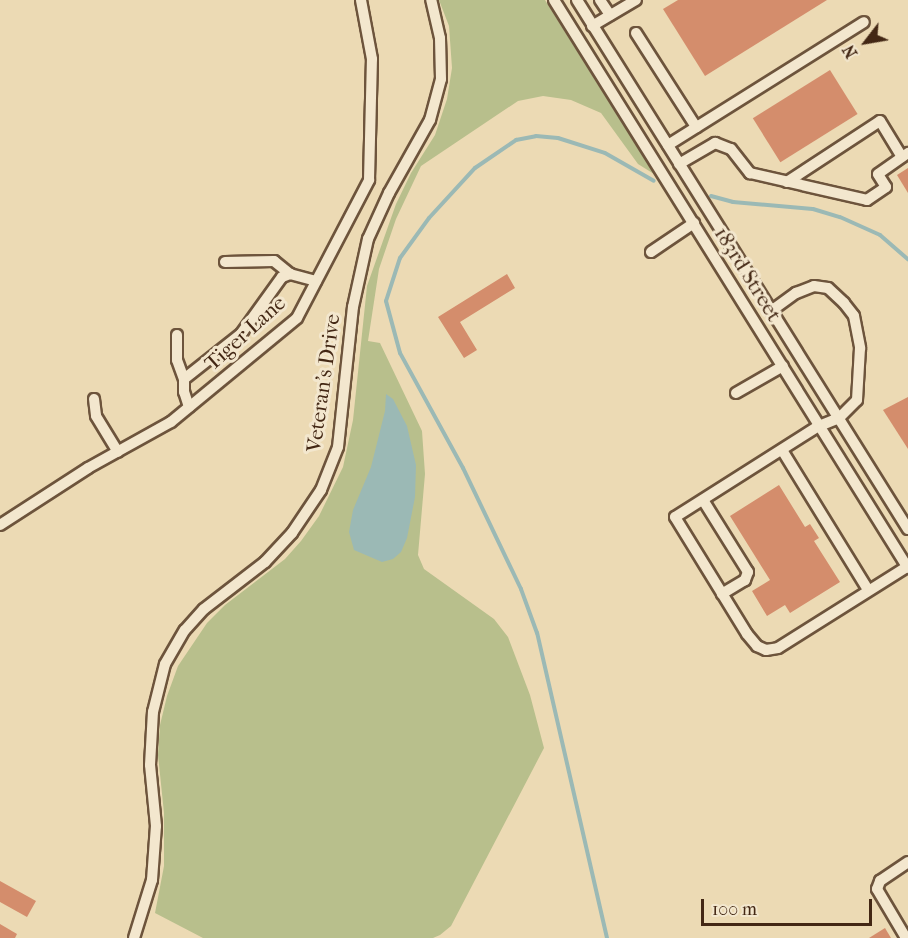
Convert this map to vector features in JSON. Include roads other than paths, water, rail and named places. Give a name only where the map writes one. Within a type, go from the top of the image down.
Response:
[{"type":"street","name":"Tiger Lane","points":[[0,525],[171,422],[297,318],[369,180],[372,59],[361,0]]},
{"type":"street","name":"Veteran's Drive","points":[[135,938],[152,880],[156,826],[150,765],[153,712],[165,664],[185,630],[204,609],[265,562],[292,533],[321,490],[338,447],[353,307],[368,239],[389,193],[430,120],[441,79],[440,38],[431,0]]},
{"type":"street","name":"183rd Street","points":[[554,0],[908,567]]},
{"type":"street","name":"183rd Street","points":[[577,0],[908,529]]},
{"type":"street","points":[[600,0],[610,15]]},
{"type":"street","points":[[592,26],[636,0]]},
{"type":"street","points":[[668,145],[864,22]]},
{"type":"street","points":[[636,33],[696,127]]},
{"type":"street","points":[[679,164],[715,143],[731,149],[750,173],[787,182],[867,200],[886,186],[878,174],[905,155],[880,121],[787,182]]},
{"type":"street","points":[[651,252],[694,223]]},
{"type":"street","points":[[225,262],[274,261],[290,274],[316,281]]},
{"type":"street","points":[[184,379],[241,334],[282,277],[290,274]]},
{"type":"street","points":[[771,311],[796,293],[814,286],[828,288],[854,316],[860,348],[857,400],[839,418],[820,426],[675,517],[747,634],[757,646],[766,650],[778,648],[908,567]]},
{"type":"street","points":[[177,335],[177,360],[184,379],[184,393],[189,407]]},
{"type":"street","points":[[736,393],[783,366]]},
{"type":"street","points":[[94,399],[96,416],[118,452]]},
{"type":"street","points":[[782,450],[868,590]]},
{"type":"street","points":[[703,500],[748,572],[745,580],[722,594]]},
{"type":"street","points":[[906,938],[877,889],[880,881],[908,862]]},
{"type":"water","points":[[386,394],[393,399],[407,426],[416,465],[415,497],[407,538],[401,552],[393,559],[382,562],[354,550],[349,532],[353,510],[371,467],[385,411]]},
{"type":"waterway","points":[[607,938],[537,633],[521,589],[463,468],[400,353],[386,301],[400,258],[429,218],[475,168],[516,140],[536,136],[558,138],[605,153],[654,181]]},
{"type":"waterway","points":[[711,196],[733,202],[813,209],[840,217],[880,235],[908,259]]}]
